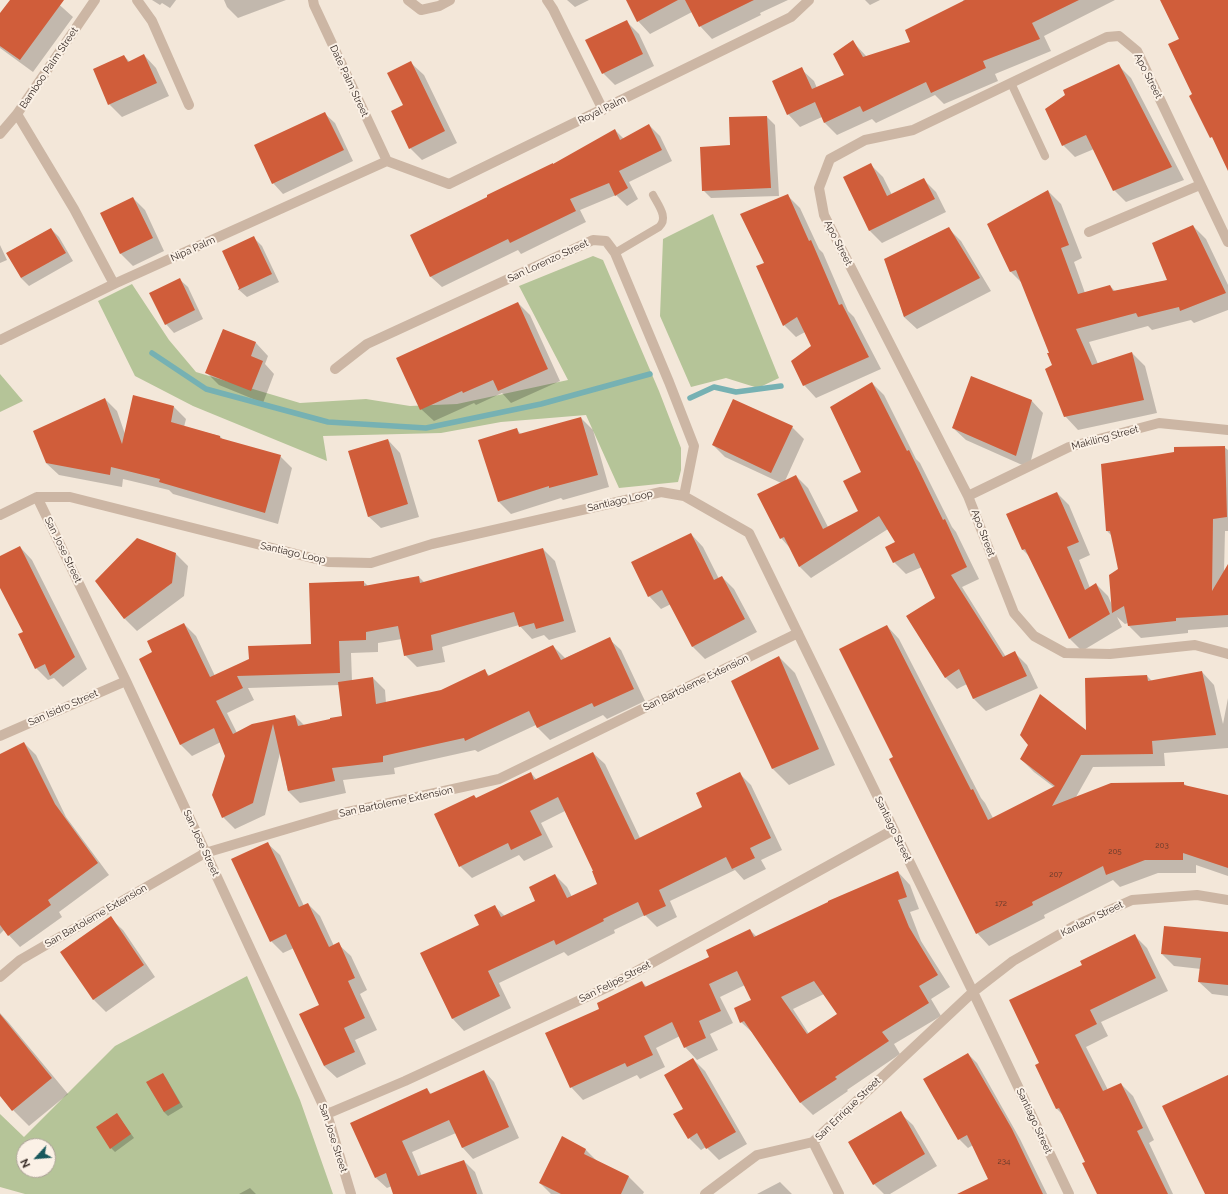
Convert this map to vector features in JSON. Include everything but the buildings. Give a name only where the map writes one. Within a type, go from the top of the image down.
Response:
[{"type":"street","name":"Bamboo Palm Street","points":[[0,134],[17,114],[95,0]]},
{"type":"street","points":[[137,0],[152,20],[189,105]]},
{"type":"street","name":"Date Palm Street","points":[[313,0],[387,161]]},
{"type":"street","points":[[408,0],[421,10],[439,6],[450,0]]},
{"type":"street","points":[[547,0],[553,9],[603,110]]},
{"type":"street","name":"Royal Palm","points":[[387,161],[449,184],[791,17],[808,0]]},
{"type":"street","name":"Apo Street","points":[[1228,242],[1137,51],[1118,36],[1107,37],[913,130],[865,140],[830,159],[819,188],[824,215],[968,496],[1014,613],[1034,636],[1065,653],[1110,654],[1195,645],[1228,654]]},
{"type":"street","points":[[17,114],[74,209],[114,284]]},
{"type":"street","name":"Nipa Palm","points":[[0,340],[114,284],[387,161]]},
{"type":"street","points":[[1089,232],[1200,185]]},
{"type":"street","name":"San Lorenzo Street","points":[[335,369],[366,344],[593,240],[606,241],[615,253],[694,446],[684,496]]},
{"type":"street","name":"Makiling Street","points":[[968,496],[1069,447],[1159,423],[1228,430]]},
{"type":"street","name":"Santiago Loop","points":[[0,515],[37,497],[70,497],[328,562],[371,562],[432,544],[661,492],[684,496]]},
{"type":"street","name":"Santiago Street","points":[[684,496],[749,533],[973,992],[1069,1194]]},
{"type":"street","name":"San Jose Street","points":[[37,497],[126,680],[327,1114],[351,1194]]},
{"type":"street","name":"San Bartoleme Extension","points":[[0,976],[20,960],[206,853],[334,815],[499,780],[798,633]]},
{"type":"street","name":"San Isidro Street","points":[[0,736],[126,680]]},
{"type":"street","name":"San Felipe Street","points":[[327,1114],[405,1081],[608,987],[894,830]]},
{"type":"street","name":"Kanlaon Street","points":[[973,992],[1013,961],[1074,926],[1132,900],[1198,895],[1228,900]]},
{"type":"street","name":"San Enrique Street","points":[[705,1194],[757,1155],[814,1142],[973,992]]},
{"type":"street","points":[[814,1142],[839,1194]]},
{"type":"lane","points":[[1011,83],[1045,156]]},
{"type":"lane","points":[[615,253],[659,228],[663,224],[664,219],[653,195]]},
{"type":"green space","points":[[713,214],[779,378],[758,388],[726,378],[691,387],[660,316],[663,239]]},
{"type":"green space","points":[[593,256],[603,260],[659,391],[681,448],[681,470],[678,482],[619,488],[586,415],[501,422],[441,433],[323,436],[327,461],[193,406],[135,376],[98,301],[132,284],[169,340],[196,372],[300,403],[366,399],[410,406],[457,404],[568,380],[519,286]]},
{"type":"green space","points":[[0,374],[23,401],[0,412]]},
{"type":"green space","points":[[247,976],[300,1100],[333,1194],[25,1194],[0,1187],[0,1114],[24,1137],[115,1046]]},
{"type":"waterway","points":[[152,353],[206,389],[328,422],[426,428],[541,404],[650,374]]},
{"type":"waterway","points":[[690,398],[714,387],[736,392],[781,386]]}]
